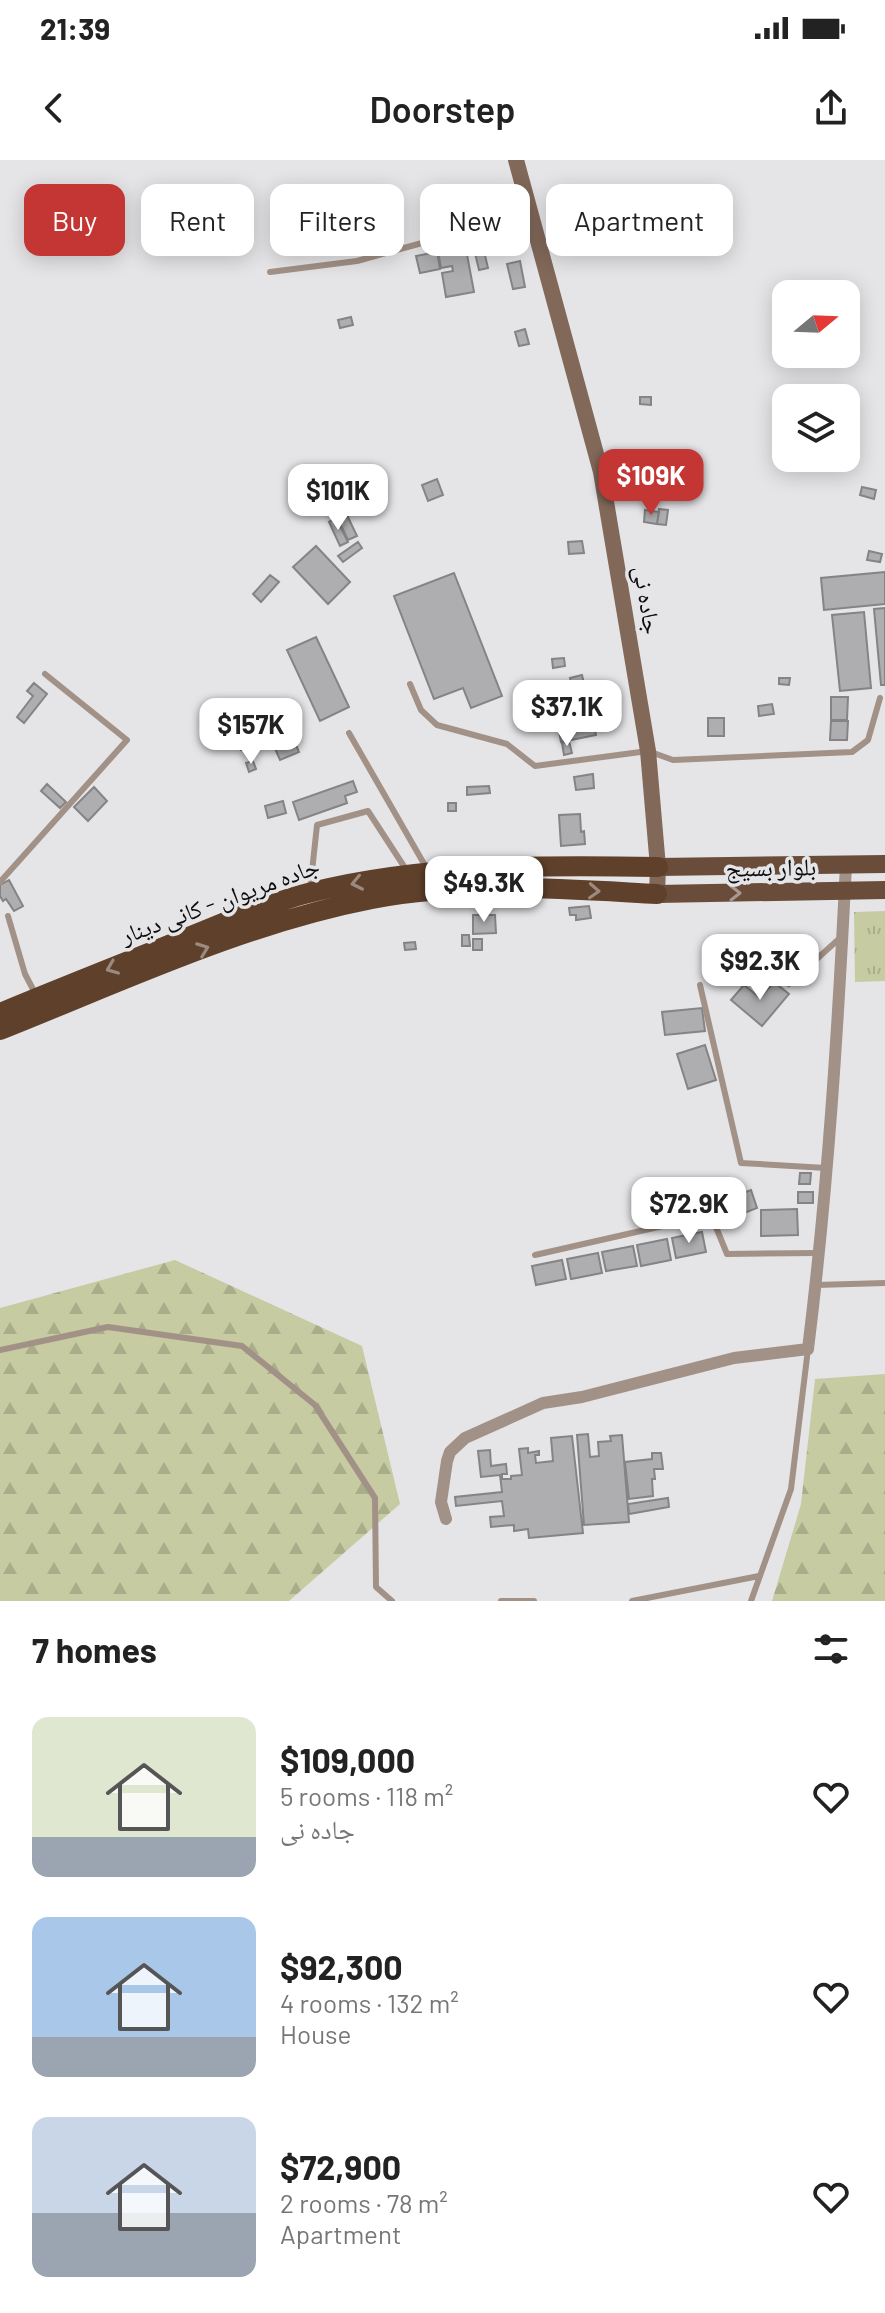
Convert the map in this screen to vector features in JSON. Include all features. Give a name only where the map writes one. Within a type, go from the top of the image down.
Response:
[{"type":"highway","name":"جاده مریوان - کانی دینار","points":[[0,1013],[233,919],[310,893],[419,873],[559,865],[658,867]]},
{"type":"highway","points":[[0,1030],[242,935],[286,920],[373,899],[442,890],[540,888],[657,894]]},
{"type":"main road","name":"جاده نی","points":[[516,160],[603,480],[648,751],[658,867],[657,894]]},
{"type":"main road","name":"بلوار بسیج","points":[[658,867],[885,864]]},
{"type":"main road","name":"بلوار بسیج","points":[[657,894],[885,890]]},
{"type":"street","points":[[446,1519],[441,1502],[450,1452],[477,1432],[543,1403],[582,1397],[734,1358],[808,1349],[839,1004],[846,865]]},
{"type":"lane","points":[[270,272],[357,261],[422,243],[466,238],[531,216]]},
{"type":"lane","points":[[603,480],[665,476]]},
{"type":"lane","points":[[0,882],[127,740],[45,674]]},
{"type":"lane","points":[[410,684],[421,710],[437,725],[507,744],[535,766],[648,751],[673,760],[852,752],[868,740],[880,698]]},
{"type":"lane","points":[[349,733],[419,873]]},
{"type":"lane","points":[[310,893],[317,825],[368,811],[419,873]]},
{"type":"lane","points":[[8,916],[25,974],[37,998]]},
{"type":"lane","points":[[789,984],[842,935]]},
{"type":"lane","points":[[700,985],[741,1163],[826,1168]]},
{"type":"lane","points":[[535,1255],[711,1215],[727,1254],[819,1253]]},
{"type":"lane","points":[[816,1285],[885,1283]]},
{"type":"lane","points":[[0,1350],[108,1327],[242,1346],[315,1405],[375,1498],[376,1587],[392,1601]]},
{"type":"lane","points":[[751,1601],[791,1489],[808,1349]]},
{"type":"lane","points":[[632,1601],[759,1576]]},
{"type":"lane","points":[[501,1601],[534,1601]]},
{"type":"green space","points":[[885,911],[885,981],[855,982],[854,912]]},
{"type":"green space","points":[[175,1260],[362,1346],[400,1504],[289,1601],[0,1601],[0,1308]]},
{"type":"green space","points":[[885,1374],[885,1601],[772,1601],[801,1504],[815,1379]]},
{"type":"building","points":[[416,256],[438,256],[440,269],[420,273]]},
{"type":"building","points":[[439,256],[467,256],[474,292],[446,297],[442,273],[453,271],[452,266],[441,268]]},
{"type":"building","points":[[476,256],[485,256],[488,268],[479,270]]},
{"type":"building","points":[[520,261],[525,287],[513,289],[507,264]]},
{"type":"building","points":[[351,317],[353,325],[340,328],[338,320]]},
{"type":"building","points":[[525,329],[529,344],[519,346],[515,332]]},
{"type":"building","points":[[640,397],[651,397],[651,405],[640,404]]},
{"type":"building","points":[[678,470],[686,471],[683,491],[671,490]]},
{"type":"building","points":[[437,479],[443,495],[428,501],[422,485]]},
{"type":"building","points":[[862,487],[876,490],[874,499],[860,495]]},
{"type":"building","points":[[659,509],[668,510],[666,525],[657,524]]},
{"type":"building","points":[[645,510],[659,512],[657,524],[644,522]]},
{"type":"building","points":[[346,513],[357,536],[348,540],[337,517]]},
{"type":"building","points":[[336,518],[348,542],[340,546],[329,522]]},
{"type":"building","points":[[582,541],[584,553],[569,554],[568,542]]},
{"type":"building","points":[[358,542],[362,548],[343,562],[338,556]]},
{"type":"building","points":[[316,546],[350,582],[328,604],[293,567]]},
{"type":"building","points":[[869,551],[882,554],[880,562],[867,560]]},
{"type":"building","points":[[885,572],[885,604],[824,610],[821,578]]},
{"type":"building","points":[[454,573],[502,696],[471,708],[463,688],[434,699],[394,596]]},
{"type":"building","points":[[270,575],[279,582],[261,602],[253,594]]},
{"type":"building","points":[[885,608],[885,685],[881,685],[874,609]]},
{"type":"building","points":[[864,612],[871,688],[840,691],[832,615]]},
{"type":"building","points":[[316,637],[349,707],[320,721],[287,650]]},
{"type":"building","points":[[564,658],[565,666],[553,668],[552,659]]},
{"type":"building","points":[[582,675],[596,735],[561,742],[556,715],[577,711],[570,678]]},
{"type":"building","points":[[779,678],[790,678],[789,685],[779,684]]},
{"type":"building","points":[[34,683],[47,694],[24,723],[17,717],[33,696],[27,691]]},
{"type":"building","points":[[831,697],[848,697],[847,720],[831,720]]},
{"type":"building","points":[[772,704],[774,714],[759,716],[758,706]]},
{"type":"building","points":[[531,718],[533,727],[523,730],[521,721]]},
{"type":"building","points":[[708,718],[724,718],[724,736],[708,736]]},
{"type":"building","points":[[831,721],[848,721],[847,740],[830,740]]},
{"type":"building","points":[[251,729],[257,741],[241,750],[234,737]]},
{"type":"building","points":[[292,735],[299,752],[280,760],[273,744]]},
{"type":"building","points":[[569,741],[572,753],[564,755],[562,743]]},
{"type":"building","points":[[253,761],[256,769],[249,772],[246,763]]},
{"type":"building","points":[[593,774],[594,788],[576,790],[574,777]]},
{"type":"building","points":[[353,781],[357,792],[345,796],[347,803],[299,820],[293,802]]},
{"type":"building","points":[[47,784],[66,802],[60,808],[41,791]]},
{"type":"building","points":[[489,786],[490,793],[467,795],[467,787]]},
{"type":"building","points":[[94,787],[107,801],[88,821],[74,807]]},
{"type":"building","points":[[283,801],[286,813],[268,818],[265,806]]},
{"type":"building","points":[[448,803],[456,803],[456,811],[448,811]]},
{"type":"building","points":[[580,814],[585,844],[561,846],[559,815]]},
{"type":"building","points":[[9,880],[23,906],[14,911],[0,896],[0,885]]},
{"type":"building","points":[[589,906],[591,918],[576,920],[576,915],[570,915],[569,908]]},
{"type":"building","points":[[473,915],[495,915],[496,933],[473,934]]},
{"type":"building","points":[[462,935],[469,935],[470,946],[462,946]]},
{"type":"building","points":[[473,939],[482,939],[482,950],[473,950]]},
{"type":"building","points":[[415,942],[416,949],[405,950],[404,943]]},
{"type":"building","points":[[774,982],[789,994],[762,1026],[731,1000],[744,985],[760,998]]},
{"type":"building","points":[[702,1008],[705,1031],[665,1035],[662,1012]]},
{"type":"building","points":[[705,1045],[716,1080],[688,1089],[677,1054]]},
{"type":"building","points":[[800,1173],[811,1173],[810,1184],[799,1184]]},
{"type":"building","points":[[751,1190],[757,1208],[734,1217],[727,1199]]},
{"type":"building","points":[[798,1192],[813,1192],[813,1203],[798,1203]]},
{"type":"building","points":[[797,1209],[798,1235],[761,1236],[761,1210]]},
{"type":"building","points":[[702,1232],[706,1252],[676,1258],[672,1238]]},
{"type":"building","points":[[667,1239],[671,1260],[641,1266],[637,1245]]},
{"type":"building","points":[[633,1246],[637,1266],[606,1271],[602,1252]]},
{"type":"building","points":[[598,1253],[602,1273],[571,1279],[567,1259]]},
{"type":"building","points":[[562,1260],[566,1279],[536,1285],[532,1266]]},
{"type":"building","points":[[588,1434],[590,1457],[599,1456],[598,1442],[611,1441],[610,1436],[622,1435],[629,1522],[584,1525],[577,1435]]},
{"type":"building","points":[[572,1436],[583,1533],[529,1538],[528,1529],[514,1531],[514,1525],[491,1527],[490,1517],[504,1516],[502,1501],[456,1506],[455,1497],[502,1492],[500,1475],[481,1477],[478,1451],[490,1450],[491,1466],[506,1464],[507,1474],[502,1474],[502,1479],[511,1479],[511,1476],[522,1475],[519,1449],[528,1448],[528,1453],[539,1451],[539,1455],[535,1455],[536,1463],[553,1461],[551,1438]]},
{"type":"building","points":[[652,1453],[661,1453],[663,1469],[654,1469],[653,1496],[629,1499],[625,1462],[652,1459]]},
{"type":"building","points":[[668,1498],[669,1507],[629,1514],[628,1504]]}]
